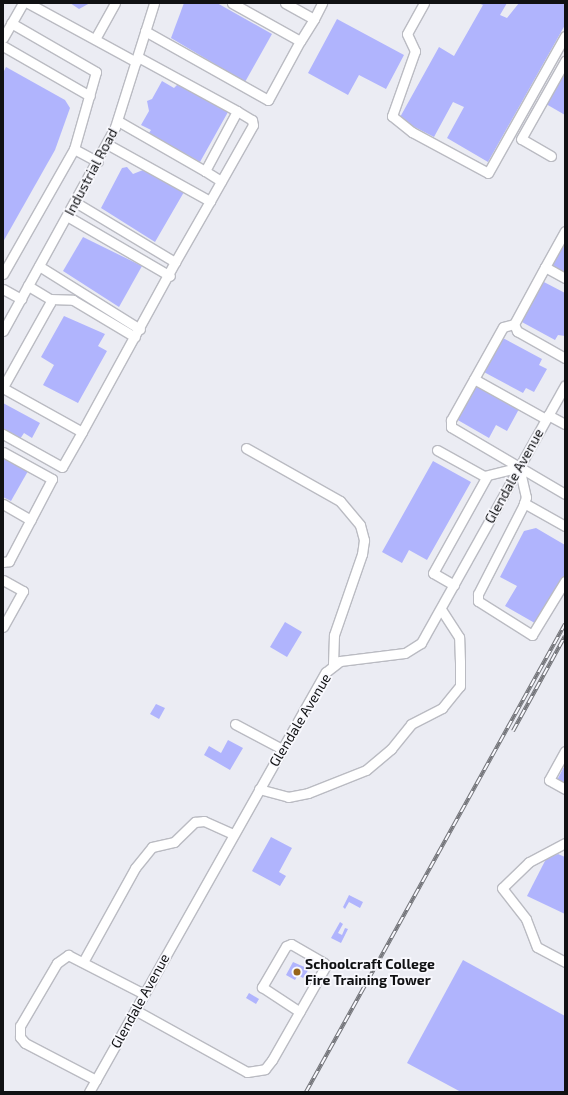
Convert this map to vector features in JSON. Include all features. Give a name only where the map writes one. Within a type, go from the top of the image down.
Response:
[{"type":"street","points":[[3,38],[23,3]]},
{"type":"street","points":[[3,434],[62,467],[170,276],[175,262],[253,125],[252,120],[238,111],[95,39],[28,3]]},
{"type":"street","points":[[95,39],[115,3]]},
{"type":"street","name":"Industrial Road","points":[[3,331],[98,162],[118,121],[154,3]]},
{"type":"street","points":[[232,3],[300,41]]},
{"type":"street","points":[[285,3],[314,19]]},
{"type":"street","points":[[145,31],[268,100],[322,3]]},
{"type":"street","points":[[424,3],[407,34],[416,51],[392,116],[412,132],[488,173],[565,36]]},
{"type":"street","points":[[3,274],[74,149],[96,72],[91,66],[12,23]]},
{"type":"street","points":[[3,46],[90,96]]},
{"type":"street","points":[[551,156],[521,140],[565,61]]},
{"type":"street","points":[[205,172],[238,111]]},
{"type":"street","points":[[118,121],[221,181]]},
{"type":"street","points":[[107,144],[210,201]]},
{"type":"street","points":[[74,149],[98,162]]},
{"type":"street","points":[[75,202],[175,262]]},
{"type":"street","points":[[67,216],[170,276]]},
{"type":"street","points":[[565,231],[514,324],[503,328],[451,420],[450,427],[565,494]]},
{"type":"street","points":[[39,266],[140,329]]},
{"type":"street","points":[[544,267],[565,278]]},
{"type":"street","points":[[28,286],[50,298],[73,300],[135,337]]},
{"type":"street","points":[[3,289],[21,299]]},
{"type":"street","points":[[50,298],[3,387],[82,432]]},
{"type":"street","points":[[514,324],[516,331],[565,358]]},
{"type":"street","points":[[474,379],[547,417],[565,424]]},
{"type":"street","name":"Glendale Avenue","points":[[89,1092],[233,834],[282,749],[333,666],[353,658],[410,651],[421,643],[565,385]]},
{"type":"street","points":[[246,448],[340,501],[360,525],[364,540],[362,554],[334,636],[333,666]]},
{"type":"street","points":[[437,450],[487,476],[519,467]]},
{"type":"street","points":[[3,452],[52,479],[9,561],[3,562]]},
{"type":"street","points":[[519,467],[524,503],[478,594],[478,601],[532,635],[565,581]]},
{"type":"street","points":[[454,585],[433,573],[487,476]]},
{"type":"street","points":[[524,503],[565,526]]},
{"type":"street","points":[[3,504],[31,520]]},
{"type":"street","points":[[3,580],[23,590],[3,627]]},
{"type":"street","points":[[259,789],[288,797],[308,793],[366,770],[391,749],[411,724],[442,708],[460,686],[460,662],[459,637],[441,609]]},
{"type":"street","points":[[235,724],[282,749]]},
{"type":"street","points":[[565,751],[549,780],[565,789]]},
{"type":"street","points":[[83,962],[135,868],[152,847],[174,842],[195,822],[204,821],[233,834]]},
{"type":"street","points":[[565,843],[529,862],[502,888],[526,919],[538,947],[565,962]]},
{"type":"street","points":[[135,1010],[247,1072],[265,1069],[300,1012],[325,968],[324,964],[291,944],[286,946],[262,987],[300,1012]]},
{"type":"street","points":[[96,1080],[26,1043],[18,1031],[62,957],[68,955],[144,994]]},
{"type":"building","points":[[70,3],[90,3],[79,9]]},
{"type":"building","points":[[184,3],[217,3],[272,34],[245,82],[171,38]]},
{"type":"building","points":[[478,3],[507,3],[500,15],[507,18],[519,3],[565,3],[565,25],[488,162],[447,138],[464,107],[453,102],[434,137],[399,119],[439,47],[454,56],[483,5]]},
{"type":"building","points":[[337,19],[404,55],[386,89],[359,75],[348,95],[308,73]]},
{"type":"building","points":[[6,67],[65,100],[70,108],[55,150],[3,242],[3,73]]},
{"type":"building","points":[[565,70],[565,115],[546,104]]},
{"type":"building","points":[[162,81],[174,88],[178,84],[228,112],[200,162],[149,133],[151,130],[141,125],[149,111],[147,101],[152,99]]},
{"type":"building","points":[[127,167],[133,174],[143,170],[184,192],[155,242],[101,208],[122,168]]},
{"type":"building","points":[[83,237],[142,266],[119,307],[63,271]]},
{"type":"building","points":[[565,240],[565,275],[550,267]]},
{"type":"building","points":[[542,281],[565,293],[565,336],[558,335],[555,340],[520,321]]},
{"type":"building","points":[[64,316],[105,334],[98,346],[107,351],[78,403],[43,385],[54,365],[41,357]]},
{"type":"building","points":[[501,337],[542,359],[539,365],[547,369],[534,392],[526,388],[523,393],[482,371]]},
{"type":"building","points":[[475,385],[519,409],[507,431],[496,425],[489,438],[456,419]]},
{"type":"building","points":[[3,403],[40,423],[32,438],[24,433],[20,439],[3,429]]},
{"type":"building","points":[[3,458],[28,471],[11,501],[3,497]]},
{"type":"building","points":[[433,461],[471,482],[427,560],[409,550],[402,563],[382,552]]},
{"type":"building","points":[[536,528],[565,545],[565,581],[540,626],[505,606],[517,586],[500,577],[524,531]]},
{"type":"building","points":[[285,622],[302,632],[287,657],[270,647]]},
{"type":"building","points":[[156,704],[165,708],[159,719],[150,714]]},
{"type":"building","points":[[228,740],[243,748],[230,770],[204,755],[209,746],[221,753]]},
{"type":"building","points":[[565,765],[565,784],[557,780]]},
{"type":"building","points":[[271,837],[292,848],[279,872],[286,876],[280,886],[252,871]]},
{"type":"building","points":[[558,854],[565,857],[565,914],[527,896],[546,859]]},
{"type":"building","points":[[349,895],[363,902],[360,908],[349,902],[345,909],[343,907]]},
{"type":"building","points":[[340,922],[343,924],[338,933],[342,935],[345,928],[348,929],[341,943],[331,938]]},
{"type":"building","points":[[463,960],[565,1016],[565,1092],[461,1092],[407,1063]]},
{"type":"building","name":"Schoolcraft College Fire Training Tower","points":[[293,962],[309,969],[303,978],[298,975],[295,980],[286,975]]},
{"type":"building","points":[[249,993],[259,999],[256,1004],[246,998]]},
{"type":"railway","points":[[306,1092],[565,624]]},
{"type":"railway","points":[[513,731],[565,636]]},
{"type":"place","name":"Schoolcraft College Fire Training Tower","points":[[297,972]]}]
